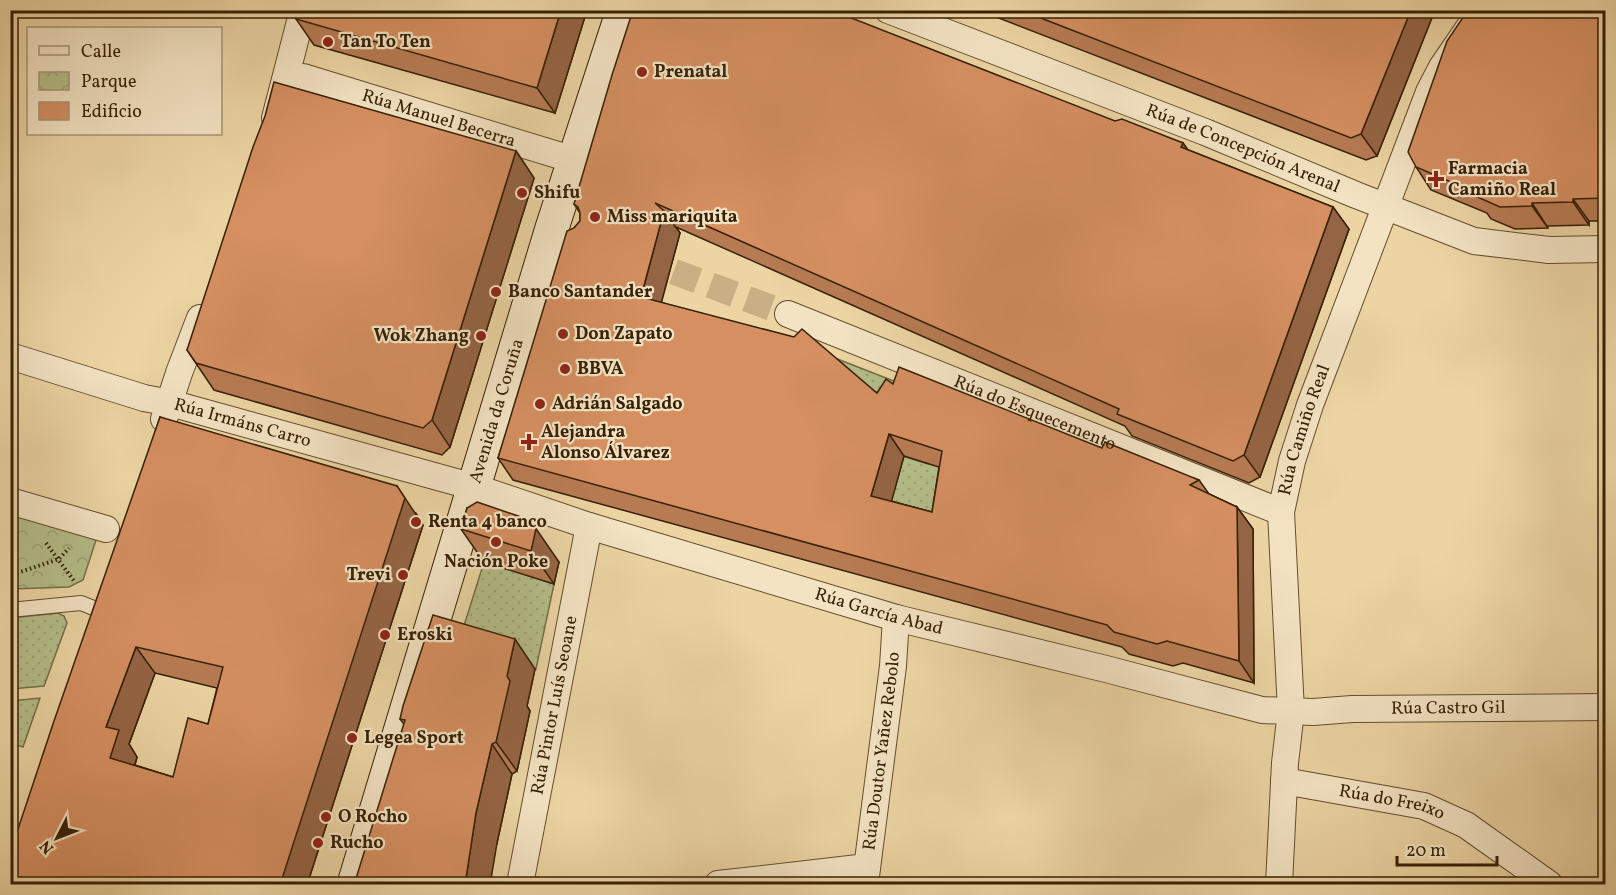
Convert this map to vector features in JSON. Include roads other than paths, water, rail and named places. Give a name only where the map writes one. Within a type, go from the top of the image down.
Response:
[{"type":"street","points":[[270,137],[303,10]]},
{"type":"street","name":"Avenida da Coruña","points":[[354,885],[574,159],[624,10]]},
{"type":"street","name":"Rúa de Concepción Arenal","points":[[888,10],[1205,132],[1474,241],[1549,250],[1605,249]]},
{"type":"street","name":"Rúa Camiño Real","points":[[1279,885],[1284,781],[1291,711],[1281,513],[1292,461],[1310,405],[1429,92],[1442,67],[1481,10]]},
{"type":"street","name":"Rúa Manuel Becerra","points":[[303,77],[574,159]]},
{"type":"street","points":[[156,443],[179,373],[208,298]]},
{"type":"street","name":"Rúa do Esquecemento","points":[[788,314],[1281,513]]},
{"type":"street","name":"Rúa Irmáns Carro","points":[[10,356],[144,398],[170,403],[474,487]]},
{"type":"street","name":"Rúa García Abad","points":[[474,487],[590,526],[896,618],[1262,710],[1291,711]]},
{"type":"street","points":[[10,501],[115,531]]},
{"type":"street","name":"Rúa Pintor Luís Seoane","points":[[520,885],[590,526]]},
{"type":"street","name":"Rúa Doutor Yañez Rebolo","points":[[866,876],[893,666],[896,618]]},
{"type":"street","name":"Rúa Castro Gil","points":[[1291,711],[1605,707]]},
{"type":"street","name":"Rúa do Freixo","points":[[1284,781],[1424,806],[1466,825],[1549,885]]},
{"type":"street","points":[[718,885],[866,876]]},
{"type":"lane","points":[[10,610],[81,603],[102,610]]},
{"type":"tunnel","points":[[637,258],[777,310]]},
{"type":"place","name":"Tan To Ten","points":[[328,42]]},
{"type":"place","name":"Prenatal","points":[[642,72]]},
{"type":"place","name":"Farmacia Camiño Real","points":[[1436,179]]},
{"type":"place","name":"Shifu","points":[[522,193]]},
{"type":"place","name":"Miss mariquita","points":[[595,217]]},
{"type":"place","name":"Banco Santander","points":[[496,292]]},
{"type":"place","name":"Don Zapato","points":[[563,334]]},
{"type":"place","name":"Wok Zhang","points":[[481,336]]},
{"type":"place","name":"BBVA","points":[[565,369]]},
{"type":"place","name":"Adrián Salgado","points":[[540,404]]},
{"type":"place","name":"Alejandra Alonso Álvarez","points":[[529,442]]},
{"type":"place","name":"Renta 4 banco","points":[[416,522]]},
{"type":"place","name":"Nación Poke","points":[[496,542]]},
{"type":"place","name":"Trevi","points":[[403,575]]},
{"type":"place","name":"Eroski","points":[[385,635]]},
{"type":"place","name":"Legea Sport","points":[[352,738]]},
{"type":"place","name":"O Rocho","points":[[326,817]]},
{"type":"place","name":"Rucho","points":[[318,843]]}]
